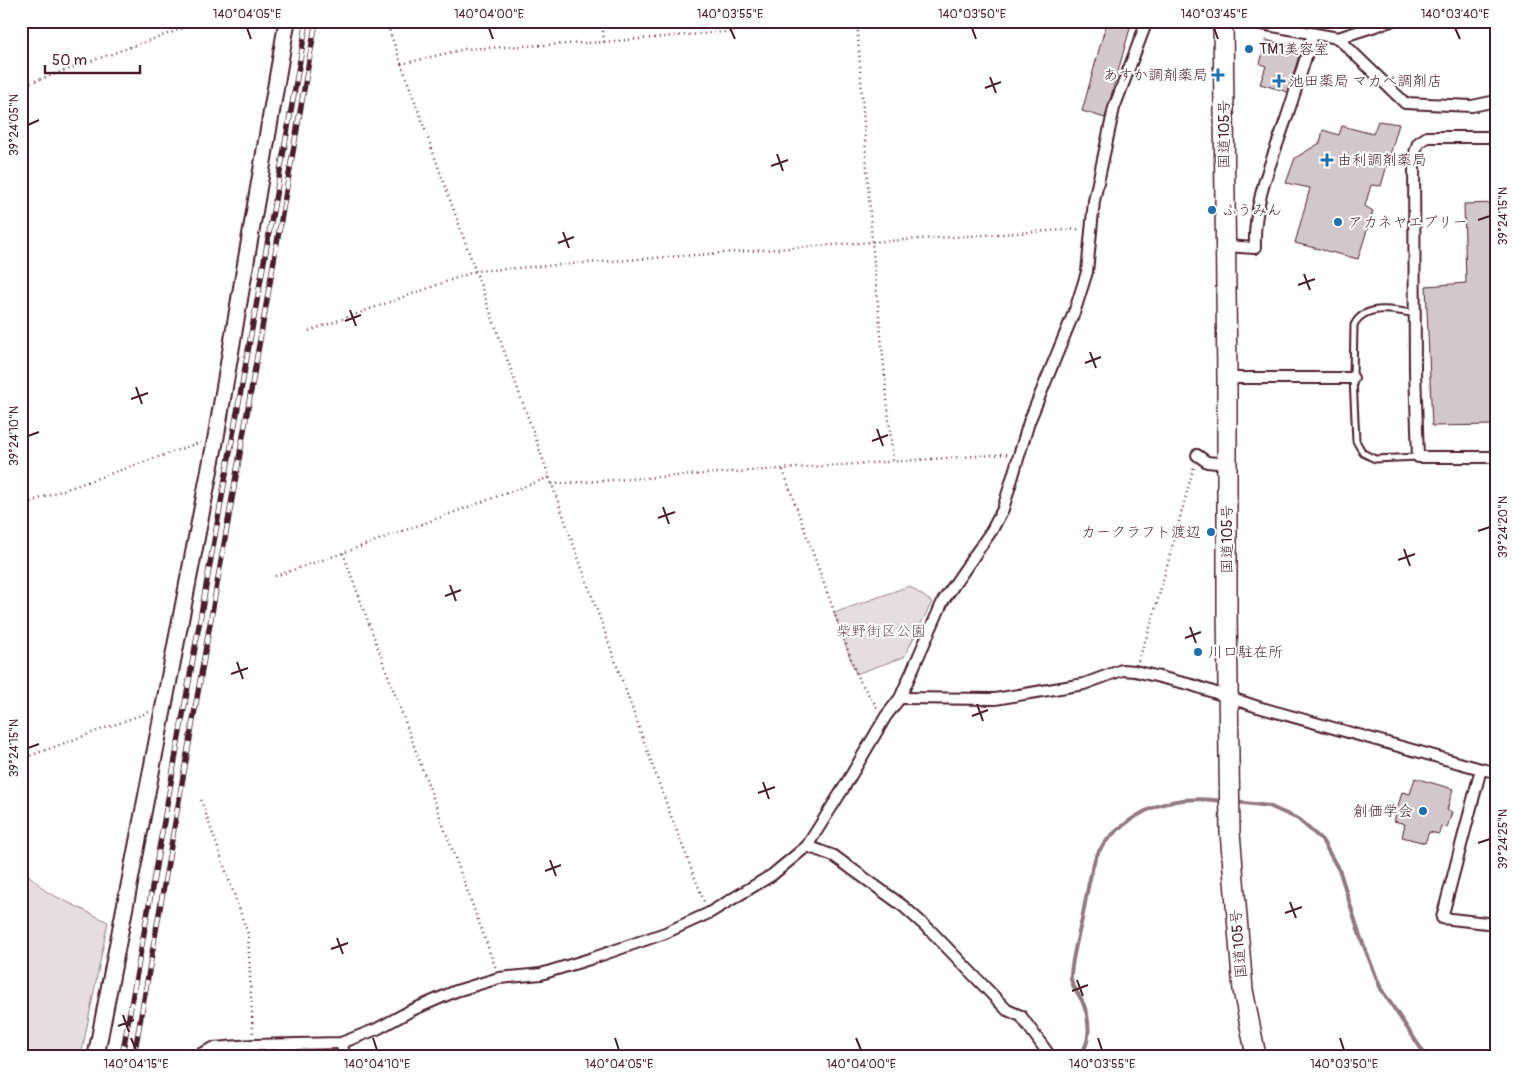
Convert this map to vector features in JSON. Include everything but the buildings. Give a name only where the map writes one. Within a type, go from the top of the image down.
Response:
[{"type":"highway","name":"国道105号","points":[[1223,21],[1228,378],[1226,464],[1230,832],[1244,990],[1256,1056]]},
{"type":"street","points":[[96,1056],[216,437],[287,21]]},
{"type":"street","points":[[196,1056],[213,1048],[341,1042],[377,1029],[410,1011],[456,991],[499,978],[541,974],[584,961],[664,933],[709,913],[772,875],[807,846],[843,790],[886,716],[900,698],[943,601],[992,530],[1003,509],[1040,392],[1075,310],[1087,272],[1094,201],[1114,108],[1147,21]]},
{"type":"street","points":[[1245,21],[1338,38],[1389,22]]},
{"type":"street","points":[[1225,246],[1255,248],[1254,232],[1258,205],[1313,34]]},
{"type":"street","points":[[1338,38],[1405,104],[1472,106],[1496,102]]},
{"type":"street","points":[[1496,137],[1427,137],[1418,143],[1414,156],[1415,371],[1418,457],[1496,456]]},
{"type":"street","points":[[1228,378],[1352,378]]},
{"type":"street","points":[[1197,455],[1207,462],[1226,464]]},
{"type":"street","points":[[900,698],[995,699],[1084,684],[1122,670],[1135,671],[1192,685],[1228,698],[1496,772]]},
{"type":"street","points":[[1481,769],[1442,918],[1496,924]]},
{"type":"street","points":[[807,846],[834,856],[903,906],[931,931],[1007,1010],[1021,1016],[1050,1056]]},
{"type":"street","points":[[341,1042],[344,1056]]},
{"type":"lane","points":[[1416,314],[1387,310],[1366,313],[1358,318],[1354,325],[1352,378],[1356,441],[1363,453],[1375,459],[1418,457]]},
{"type":"path","points":[[21,86],[204,21]]},
{"type":"path","points":[[386,21],[673,820],[698,889],[709,913]]},
{"type":"path","points":[[602,21],[604,42]]},
{"type":"path","points":[[401,64],[465,49],[604,42],[857,21],[872,242],[893,461]]},
{"type":"path","points":[[309,331],[476,271],[1091,228]]},
{"type":"path","points":[[21,505],[216,437]]},
{"type":"path","points":[[552,484],[1020,453]]},
{"type":"path","points":[[1135,671],[1151,625],[1197,455]]},
{"type":"path","points":[[783,470],[858,678],[879,710],[886,716]]},
{"type":"path","points":[[275,576],[550,477]]},
{"type":"path","points":[[343,553],[499,978]]},
{"type":"path","points":[[21,759],[163,706]]},
{"type":"path","points":[[201,800],[248,934],[253,1045]]},
{"type":"green space","name":"柴野街区公園","points":[[909,586],[932,602],[904,657],[856,674],[834,613]]},
{"type":"green space","points":[[21,868],[47,892],[108,922],[81,1056],[27,1056],[21,1040]]},
{"type":"waterway","points":[[1079,1056],[1088,1038],[1088,1023],[1083,1003],[1074,988],[1071,973],[1089,881],[1097,855],[1113,834],[1145,811],[1170,802],[1182,800],[1224,801]]},
{"type":"waterway","points":[[1236,802],[1269,806],[1298,819],[1322,840],[1340,872],[1360,936],[1381,989],[1426,1056]]},
{"type":"railway","points":[[122,1056],[307,21]]},
{"type":"railway","points":[[134,1056],[316,21]]},
{"type":"place","name":"TM1美容室","points":[[1249,49]]},
{"type":"place","name":"あすか調剤薬局","points":[[1218,75]]},
{"type":"place","name":"池田薬局 マカベ調剤店","points":[[1279,81]]},
{"type":"place","name":"由利調剤薬局","points":[[1327,160]]},
{"type":"place","name":"ふうみん","points":[[1212,210]]},
{"type":"place","name":"アカネヤエブリー","points":[[1338,222]]},
{"type":"place","name":"カークラフト渡辺","points":[[1211,532]]},
{"type":"place","name":"川口駐在所","points":[[1198,652]]},
{"type":"place","name":"創価学会","points":[[1423,811]]}]
